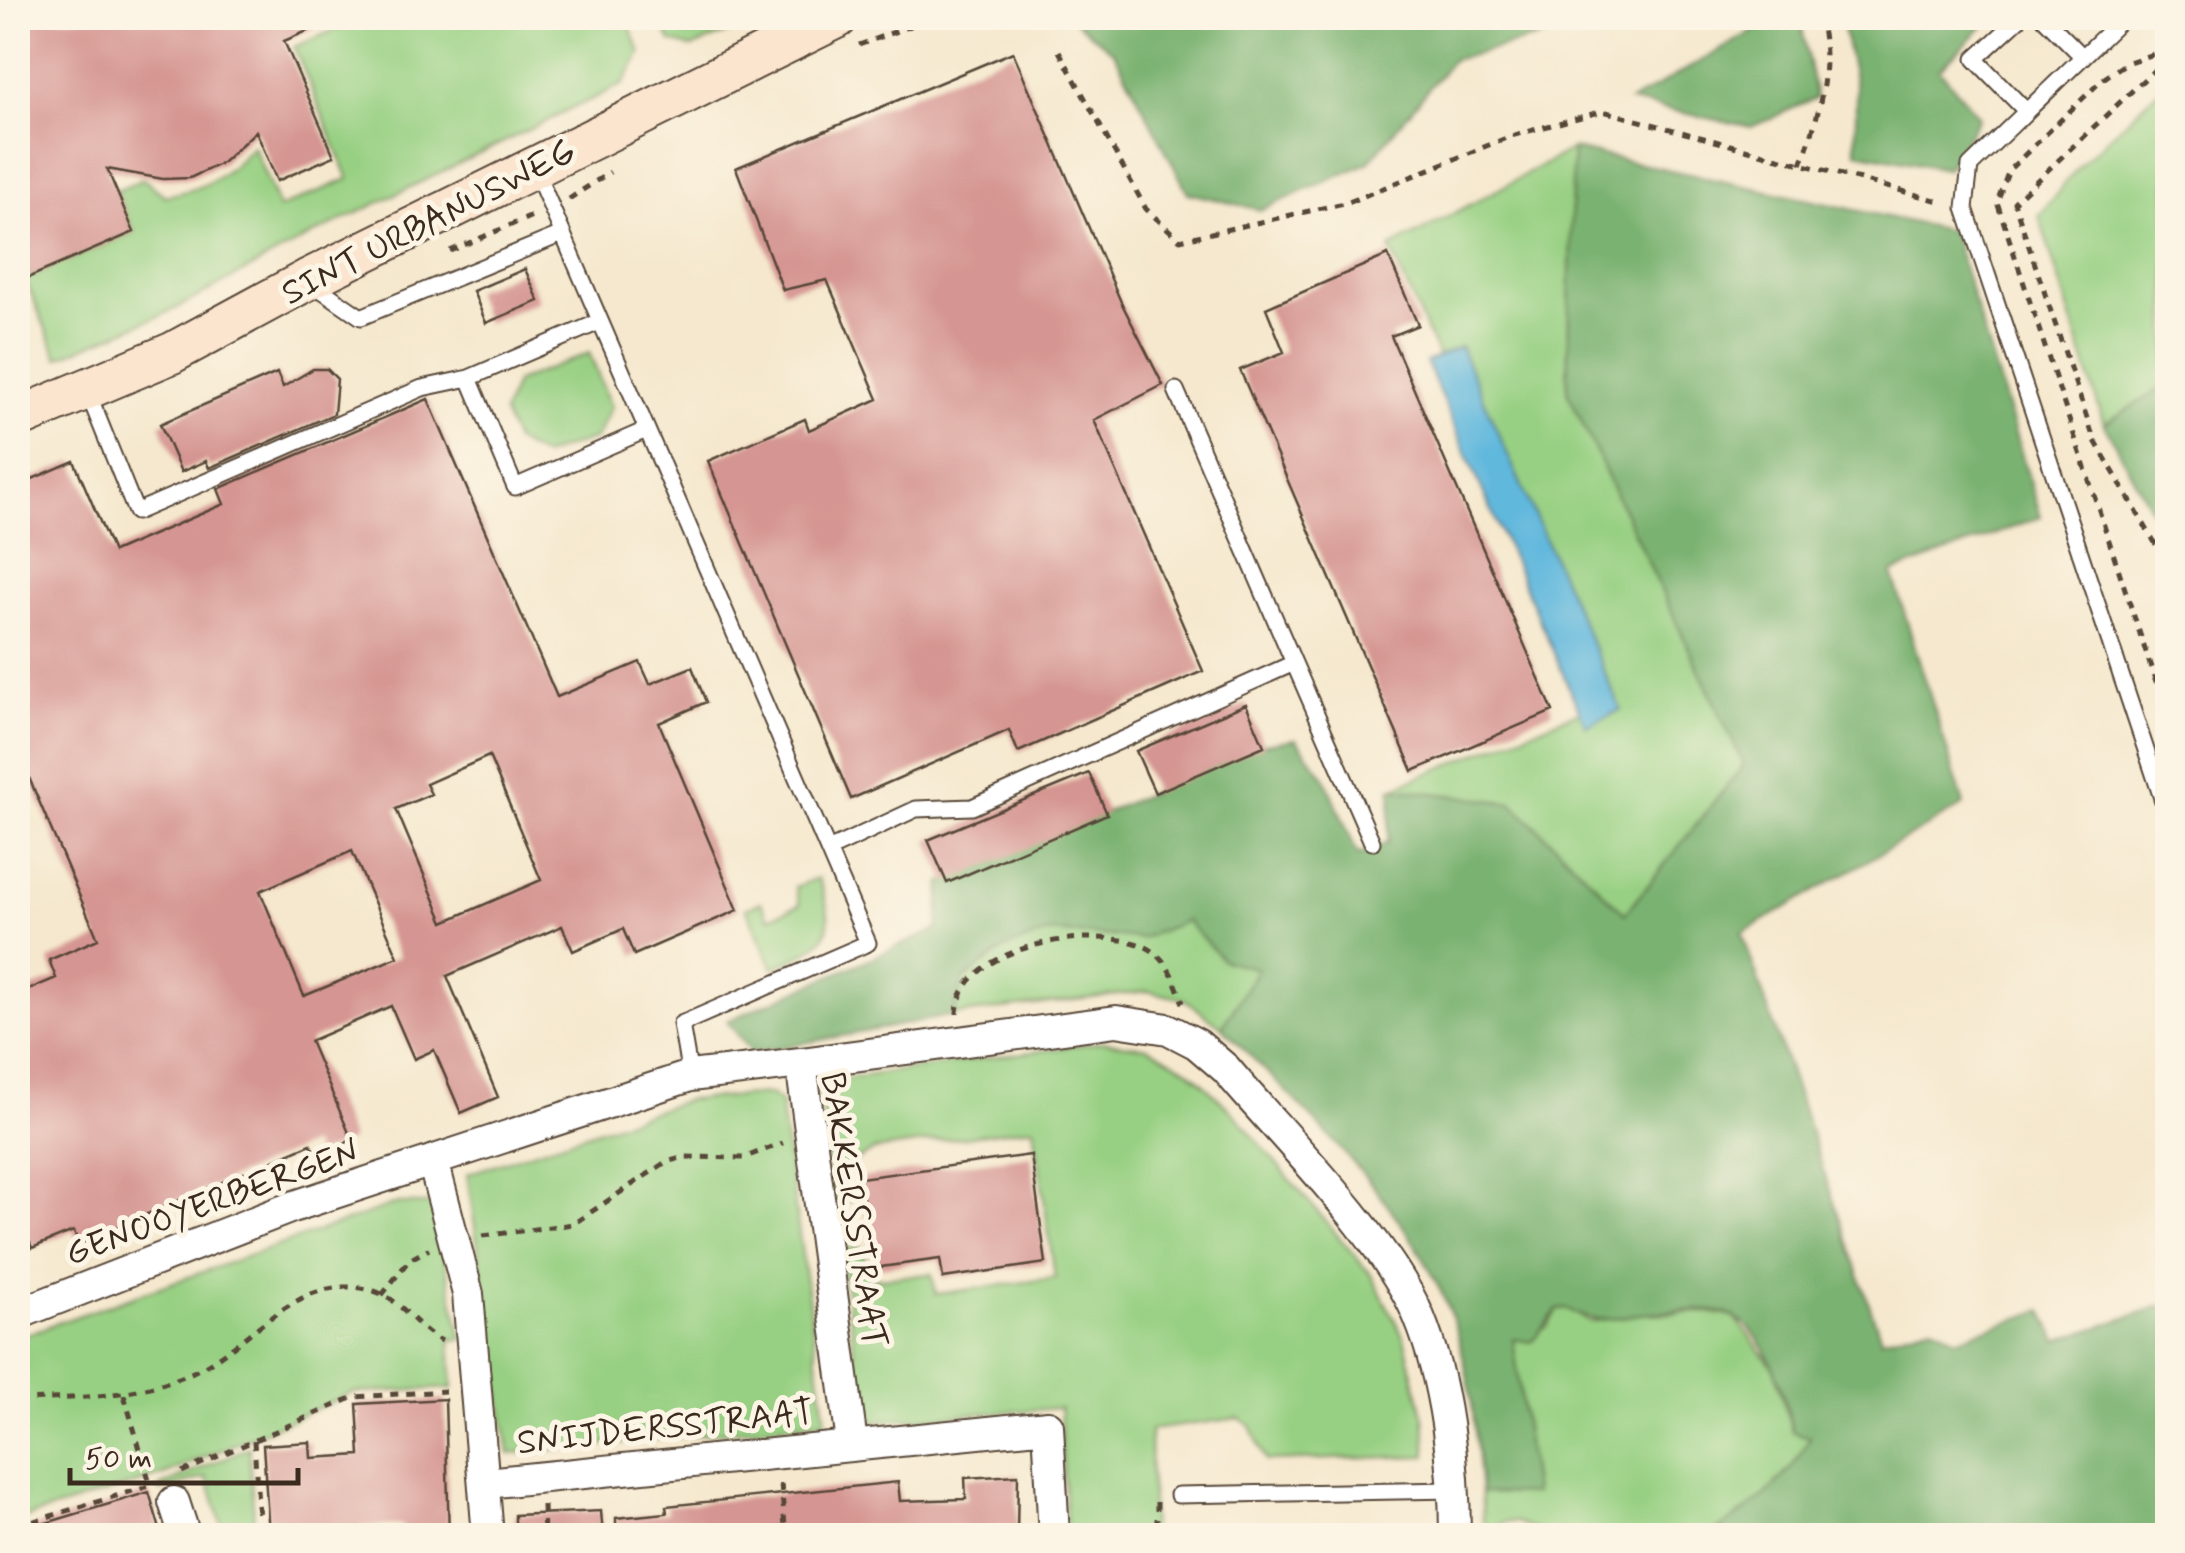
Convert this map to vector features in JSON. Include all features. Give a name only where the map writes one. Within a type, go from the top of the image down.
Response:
[{"type":"street","name":"SINT URBANUSWEG","points":[[18,418],[172,353],[307,280],[837,18]]},
{"type":"street","points":[[801,1063],[1116,1021],[1168,1029],[1197,1044],[1226,1069],[1377,1247],[1419,1316],[1440,1396],[1454,1490],[1454,1536]]},
{"type":"street","name":"BAKKERSSTRAAT","points":[[433,1161],[690,1076],[801,1063],[852,1442]]},
{"type":"street","points":[[433,1161],[468,1294],[488,1536]]},
{"type":"street","name":"GENOOYERBERGEN","points":[[18,1314],[295,1206],[433,1161]]},
{"type":"street","name":"SNIJDERSSTRAAT","points":[[486,1483],[852,1442],[1048,1426],[1054,1536]]},
{"type":"street","points":[[165,1486],[184,1536]]},
{"type":"lane","points":[[2020,18],[1975,59],[2026,112]]},
{"type":"lane","points":[[2044,18],[2083,57]]},
{"type":"lane","points":[[2123,18],[1970,166],[1965,208],[2168,816]]},
{"type":"lane","points":[[534,167],[868,942],[681,1024],[690,1076]]},
{"type":"lane","points":[[307,280],[361,317],[562,234]]},
{"type":"lane","points":[[86,390],[136,512],[422,388],[469,378],[600,322]]},
{"type":"lane","points":[[469,378],[516,487],[646,430]]},
{"type":"lane","points":[[1176,390],[1372,842]]},
{"type":"lane","points":[[828,850],[916,809],[972,806],[1294,662]]},
{"type":"lane","points":[[1178,1495],[1454,1490]]},
{"type":"path","points":[[1801,164],[1817,124],[1825,37],[1819,18]]},
{"type":"path","points":[[2168,49],[2126,63],[2103,79],[2009,170],[1997,202],[2168,719]]},
{"type":"path","points":[[1059,51],[1146,209],[1180,240],[1348,202],[1512,136],[1603,111],[1965,208]]},
{"type":"path","points":[[2168,58],[2014,202],[2094,440],[2168,565]]},
{"type":"path","points":[[2168,602],[2168,644]]},
{"type":"path","points":[[957,1042],[958,1004],[975,974],[1001,955],[1052,942],[1128,942],[1149,948],[1170,968],[1197,1044]]},
{"type":"path","points":[[382,1295],[408,1260],[454,1242],[574,1224],[666,1162],[685,1157],[743,1158],[810,1132]]},
{"type":"path","points":[[18,1400],[124,1395],[211,1363],[308,1292],[351,1288],[382,1295],[447,1343]]},
{"type":"path","points":[[18,1526],[165,1486],[205,1462],[354,1396],[477,1389]]},
{"type":"path","points":[[124,1395],[165,1486]]},
{"type":"path","points":[[254,1440],[260,1536]]},
{"type":"path","points":[[780,1474],[786,1536]]},
{"type":"green space","points":[[363,18],[626,18],[641,53],[623,84],[314,234],[175,309],[58,358],[25,279],[134,232],[116,191],[143,179],[165,196],[192,190],[224,174],[253,146],[279,208],[349,179],[294,47]]},
{"type":"green space","points":[[660,18],[740,18],[745,25],[692,48],[671,42]]},
{"type":"green space","points":[[1071,18],[1591,18],[1576,28],[1452,60],[1368,163],[1261,210],[1188,193],[1114,52]]},
{"type":"green space","points":[[1776,18],[1800,18],[1816,98],[1751,127],[1630,102]]},
{"type":"green space","points":[[1841,18],[1992,18],[1939,69],[1979,117],[1947,169],[1856,152],[1856,88]]},
{"type":"green space","points":[[2167,82],[2167,385],[2104,424],[2039,216],[2079,166]]},
{"type":"green space","points":[[1573,149],[1567,391],[1744,765],[1625,914],[1512,803],[1392,788],[1580,711],[1587,726],[1461,348],[1438,357],[1390,248]]},
{"type":"green space","points":[[1573,149],[1952,231],[2041,517],[1892,573],[1964,805],[1742,933],[1881,1339],[1933,1325],[1956,1339],[2043,1310],[2057,1341],[2167,1304],[2167,1535],[1709,1535],[1780,1481],[1810,1437],[1792,1432],[1773,1368],[1745,1324],[1733,1316],[1700,1310],[1601,1319],[1566,1308],[1557,1310],[1531,1342],[1513,1339],[1534,1494],[1481,1493],[1470,1394],[1460,1345],[1444,1298],[1401,1223],[1374,1187],[1222,1027],[1258,969],[1223,960],[1186,921],[1142,938],[1050,932],[1005,948],[963,980],[954,1015],[752,1053],[727,1021],[938,929],[941,883],[1265,744],[1296,739],[1324,776],[1358,855],[1388,842],[1392,788],[1512,803],[1625,914],[1744,765],[1567,391]]},
{"type":"green space","points":[[589,353],[611,407],[596,438],[542,456],[515,441],[503,413],[516,382]]},
{"type":"green space","points":[[2167,385],[2167,538],[2104,424]]},
{"type":"green space","points":[[818,878],[828,915],[824,937],[805,953],[773,968],[746,908],[761,902],[769,918],[800,905],[795,887]]},
{"type":"green space","points":[[1186,921],[1223,960],[1258,969],[1222,1027],[1184,999],[1147,991],[954,1015],[963,980],[1005,948],[1050,932],[1142,938]]},
{"type":"green space","points":[[1102,1042],[1147,1047],[1189,1070],[1232,1111],[1371,1275],[1404,1338],[1424,1418],[1427,1456],[1266,1461],[1251,1426],[1239,1418],[1150,1430],[1152,1535],[1067,1535],[1060,1408],[863,1422],[841,1248],[862,1248],[868,1279],[932,1274],[936,1294],[1055,1278],[1034,1127],[875,1150],[845,1167],[852,1200],[834,1202],[820,1090],[849,1078]]},
{"type":"green space","points":[[769,1094],[780,1102],[826,1421],[509,1454],[467,1174],[687,1100]]},
{"type":"green space","points":[[396,1204],[432,1204],[462,1339],[450,1340],[453,1388],[352,1393],[164,1475],[18,1520],[18,1337]]},
{"type":"green space","points":[[1566,1308],[1590,1322],[1640,1314],[1707,1312],[1735,1317],[1775,1370],[1792,1432],[1811,1436],[1800,1458],[1757,1504],[1709,1535],[1550,1535],[1516,1522],[1505,1522],[1484,1533],[1481,1493],[1534,1493],[1512,1339],[1547,1327],[1557,1310]]},
{"type":"green space","points":[[249,1447],[255,1535],[225,1535],[207,1477],[160,1491],[159,1487]]},
{"type":"water","points":[[1460,347],[1621,710],[1586,726],[1426,362]]},
{"type":"building","points":[[18,18],[338,18],[284,41],[334,156],[277,181],[256,131],[222,163],[190,178],[163,179],[107,169],[134,232],[25,279],[18,262]]},
{"type":"building","points":[[1013,52],[1121,302],[1163,385],[1094,420],[1203,671],[1018,752],[1009,730],[851,799],[708,461],[805,419],[809,430],[878,399],[827,280],[783,290],[736,168]]},
{"type":"building","points":[[1388,255],[1418,325],[1391,336],[1553,711],[1413,771],[1240,370],[1284,352],[1266,308]]},
{"type":"building","points":[[525,269],[539,301],[486,323],[473,291]]},
{"type":"building","points":[[313,369],[327,369],[337,379],[334,414],[209,468],[206,461],[181,472],[160,424],[277,373],[283,387]]},
{"type":"building","points":[[428,399],[557,697],[640,662],[650,684],[692,667],[706,702],[659,723],[738,910],[634,955],[623,929],[573,951],[562,926],[447,976],[498,1097],[461,1113],[434,1050],[414,1059],[391,1006],[310,1041],[352,1140],[316,1155],[311,1144],[80,1243],[73,1231],[32,1248],[18,1213],[18,994],[56,978],[49,960],[98,939],[18,752],[18,485],[74,461],[113,552],[224,504],[218,489]],"holes":[[[489,756],[541,880],[444,922],[396,809],[431,794],[426,784]],[[352,851],[398,957],[304,996],[260,891]]]},
{"type":"building","points":[[1246,704],[1264,746],[1155,793],[1136,751]]},
{"type":"building","points":[[1089,773],[1107,814],[947,883],[928,840]]},
{"type":"building","points":[[1031,1155],[1046,1263],[943,1278],[940,1259],[873,1268],[860,1178]]},
{"type":"building","points":[[445,1399],[449,1536],[402,1536],[402,1525],[269,1534],[263,1445],[310,1442],[311,1458],[360,1455],[357,1404]]},
{"type":"building","points":[[1018,1475],[1017,1536],[881,1536],[880,1529],[831,1536],[616,1536],[616,1518],[667,1513],[666,1506],[898,1482],[900,1501],[966,1499],[965,1478]]},
{"type":"building","points":[[149,1492],[162,1536],[27,1536],[26,1529]]},
{"type":"building","points":[[601,1511],[603,1536],[515,1536],[515,1515]]}]
